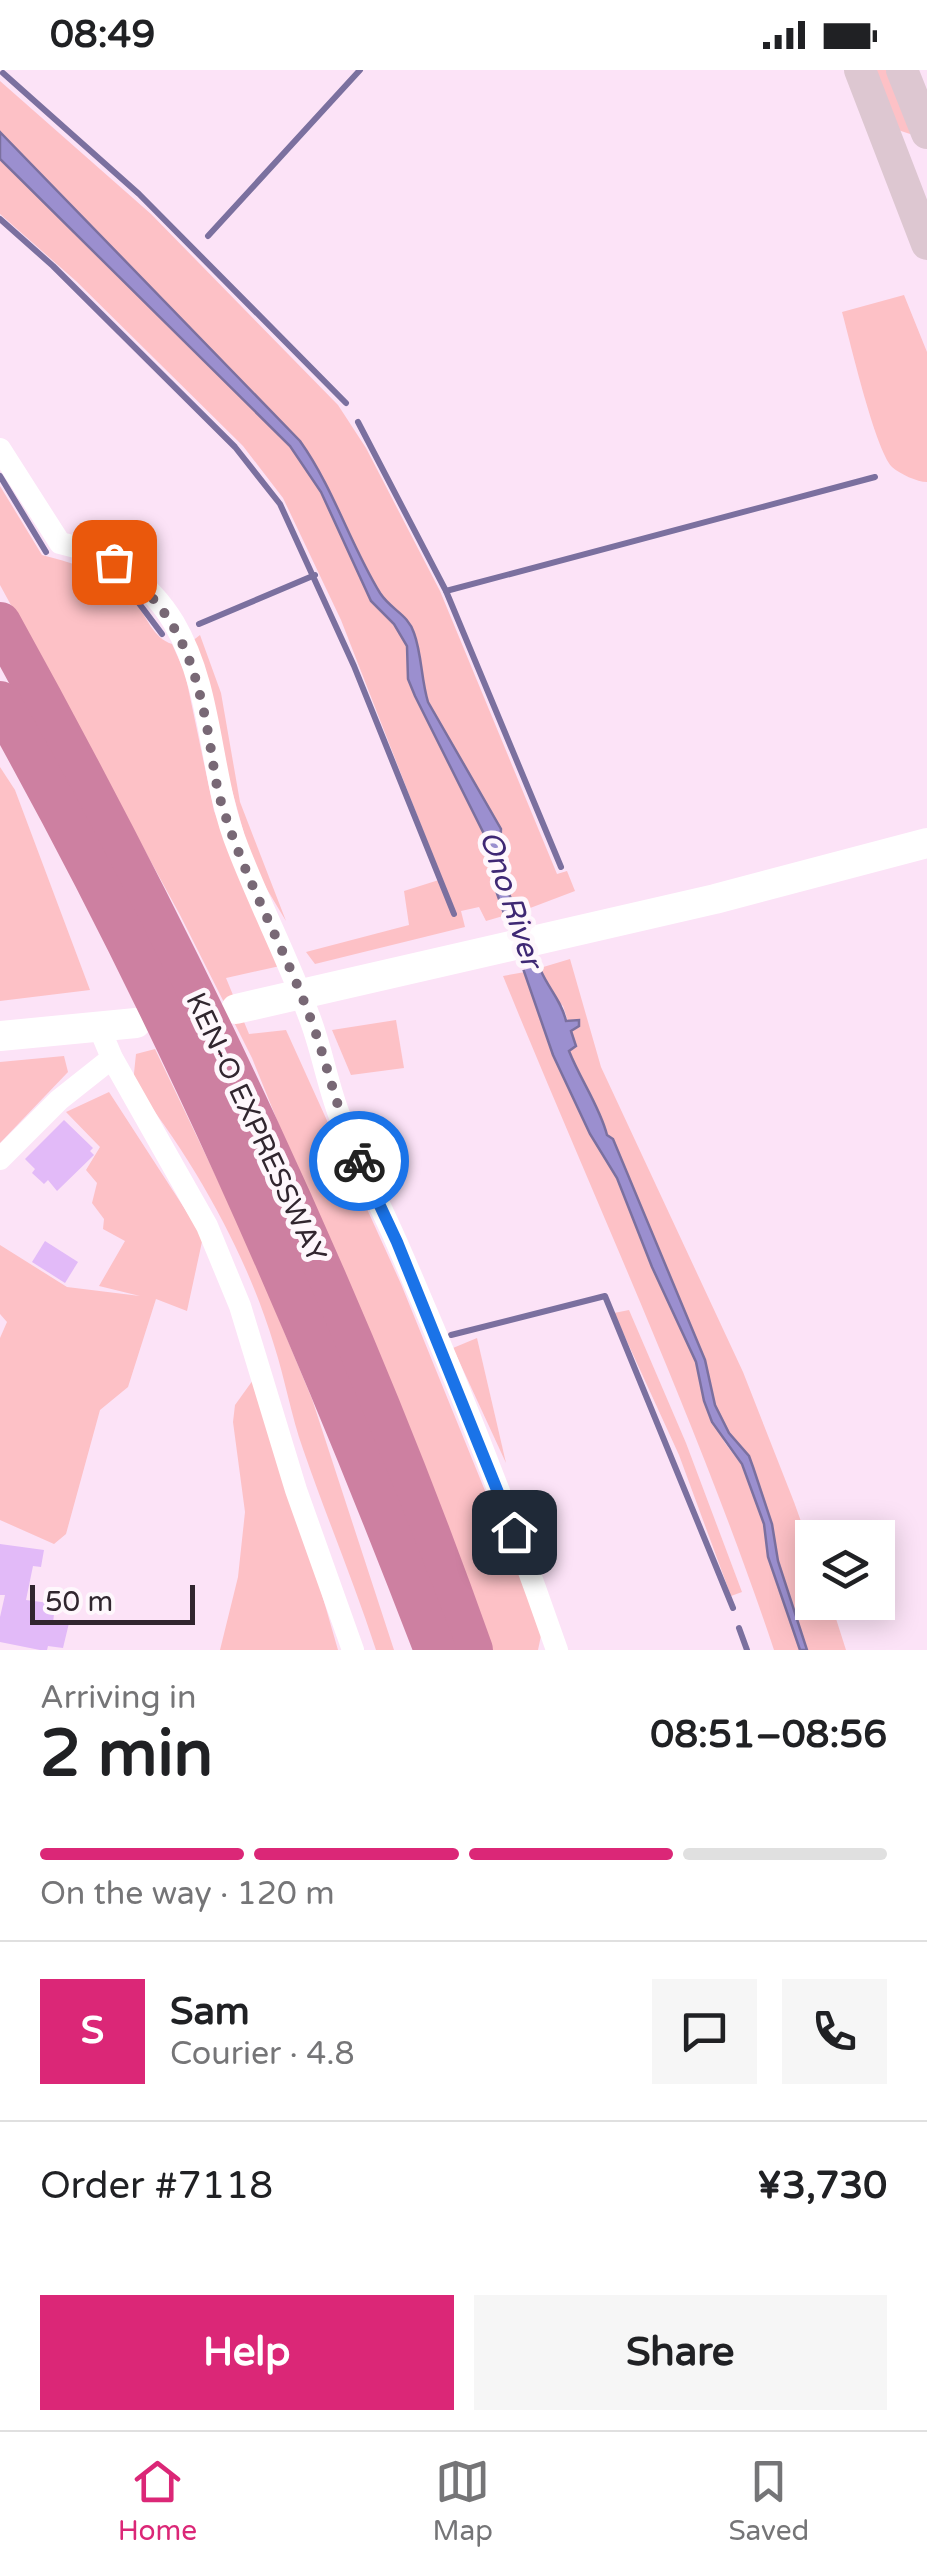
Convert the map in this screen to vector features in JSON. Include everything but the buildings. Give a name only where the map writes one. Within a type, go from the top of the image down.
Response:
[{"type":"highway","name":"KEN-O EXPRESSWAY","points":[[0,624],[132,867],[311,1242],[418,1499],[472,1650]]},
{"type":"highway","name":"KEN-O EXPRESSWAY","points":[[0,702],[77,841],[220,1131],[329,1384],[435,1650]]},
{"type":"main road","points":[[860,70],[927,244]]},
{"type":"main road","points":[[902,70],[927,133]]},
{"type":"street","points":[[0,449],[60,543],[89,549],[114,562],[138,580],[174,622],[201,693],[221,802],[301,995],[339,1116],[397,1242],[557,1650]]},
{"type":"street","points":[[236,1009],[716,899],[927,844]]},
{"type":"street","points":[[0,1036],[136,1023]]},
{"type":"street","points":[[99,1027],[112,1058],[207,1226],[234,1290],[296,1490],[353,1650]]},
{"type":"street","points":[[0,1159],[59,1100],[112,1058]]},
{"type":"shaded area","points":[[874,70],[892,70],[913,124],[910,134],[898,130]]},
{"type":"shaded area","points":[[0,81],[151,214],[338,405],[366,448],[440,591],[557,874],[567,871],[575,891],[517,913],[504,881],[501,829],[428,702],[411,627],[380,593],[312,459],[300,441],[0,132]]},
{"type":"shaded area","points":[[0,159],[290,446],[321,492],[371,601],[394,624],[407,646],[408,679],[415,696],[496,858],[493,879],[503,916],[486,921],[479,907],[461,911],[465,927],[315,964],[306,952],[409,925],[404,891],[442,879],[341,620],[283,498],[243,446],[76,281],[0,214]]},
{"type":"shaded area","points":[[904,295],[927,352],[927,482],[899,472],[885,456],[842,312]]},
{"type":"shaded area","points":[[0,486],[42,555],[80,566],[115,584],[135,602],[155,632],[172,644],[185,673],[214,811],[280,966],[226,978],[249,1034],[286,1030],[401,1284],[542,1631],[538,1650],[491,1650],[252,1058],[180,915],[0,585]]},
{"type":"shaded area","points":[[200,635],[221,693],[240,802],[286,921],[253,866],[191,642]]},
{"type":"shaded area","points":[[0,767],[15,790],[90,990],[0,1001]]},
{"type":"shaded area","points":[[570,959],[601,1067],[743,1372],[800,1520],[795,1520],[795,1613],[749,1456],[729,1433],[715,1405],[705,1360],[613,1139],[607,1135],[568,1051],[576,1046],[563,1006],[553,996],[540,968]]},
{"type":"shaded area","points":[[525,972],[553,1055],[590,1134],[617,1178],[696,1362],[704,1401],[725,1443],[741,1464],[764,1525],[768,1557],[800,1650],[774,1650],[712,1479],[503,976]]},
{"type":"shaded area","points":[[396,1020],[404,1068],[351,1075],[332,1030]]},
{"type":"shaded area","points":[[155,1049],[245,1237],[312,1399],[394,1650],[376,1650],[303,1449],[262,1310],[233,1241],[197,1175],[133,1083],[136,1054]]},
{"type":"shaded area","points":[[64,1056],[68,1072],[0,1143],[0,1062]]},
{"type":"shaded area","points":[[109,1092],[203,1237],[187,1311],[156,1299],[128,1387],[100,1410],[66,1534],[54,1544],[0,1520],[0,1338],[7,1322],[0,1314],[0,1245],[67,1287],[140,1296],[99,1286],[125,1241],[103,1229],[104,1219],[92,1203],[97,1183],[86,1170],[100,1147],[66,1112]]},
{"type":"shaded area","points":[[629,1310],[686,1443],[742,1592],[731,1596],[679,1455],[614,1313]]},
{"type":"shaded area","points":[[477,1338],[506,1463],[453,1348]]},
{"type":"shaded area","points":[[253,1380],[304,1532],[338,1650],[220,1650],[238,1577],[245,1512],[233,1422],[235,1405]]},
{"type":"shaded area","points":[[797,1620],[836,1620],[846,1650],[807,1650]]},
{"type":"water","name":"Ono River","points":[[0,132],[300,441],[323,478],[380,593],[411,627],[428,702],[501,829],[507,866],[504,881],[531,949],[566,1021],[579,1020],[579,1026],[571,1031],[576,1046],[569,1051],[607,1135],[613,1139],[705,1360],[715,1405],[729,1433],[749,1456],[807,1650],[800,1650],[768,1557],[764,1524],[742,1464],[712,1422],[696,1362],[617,1178],[590,1134],[553,1055],[492,879],[496,858],[415,696],[408,679],[407,646],[394,624],[371,601],[321,492],[290,446],[0,159]]},
{"type":"pier","points":[[525,920],[543,965],[519,971],[503,925]]},
{"type":"waterway","points":[[208,236],[360,70]]},
{"type":"waterway","points":[[3,73],[139,194],[346,403]]},
{"type":"waterway","points":[[0,219],[53,266],[235,447],[280,504],[354,666],[454,914]]},
{"type":"waterway","points":[[358,422],[446,591],[561,867]]},
{"type":"waterway","points":[[0,476],[46,552]]},
{"type":"waterway","points":[[446,591],[875,477]]},
{"type":"waterway","points":[[80,560],[126,586],[162,634]]},
{"type":"waterway","points":[[199,624],[315,575]]},
{"type":"waterway","points":[[451,1335],[605,1296],[733,1608]]},
{"type":"waterway","points":[[739,1628],[747,1650]]},
{"type":"way so far","points":[[114,562],[138,580],[174,622],[191,663],[201,693],[221,802],[311,1020],[339,1116],[359,1161]]},
{"type":"route","points":[[359,1161],[397,1242],[514,1532]]}]
